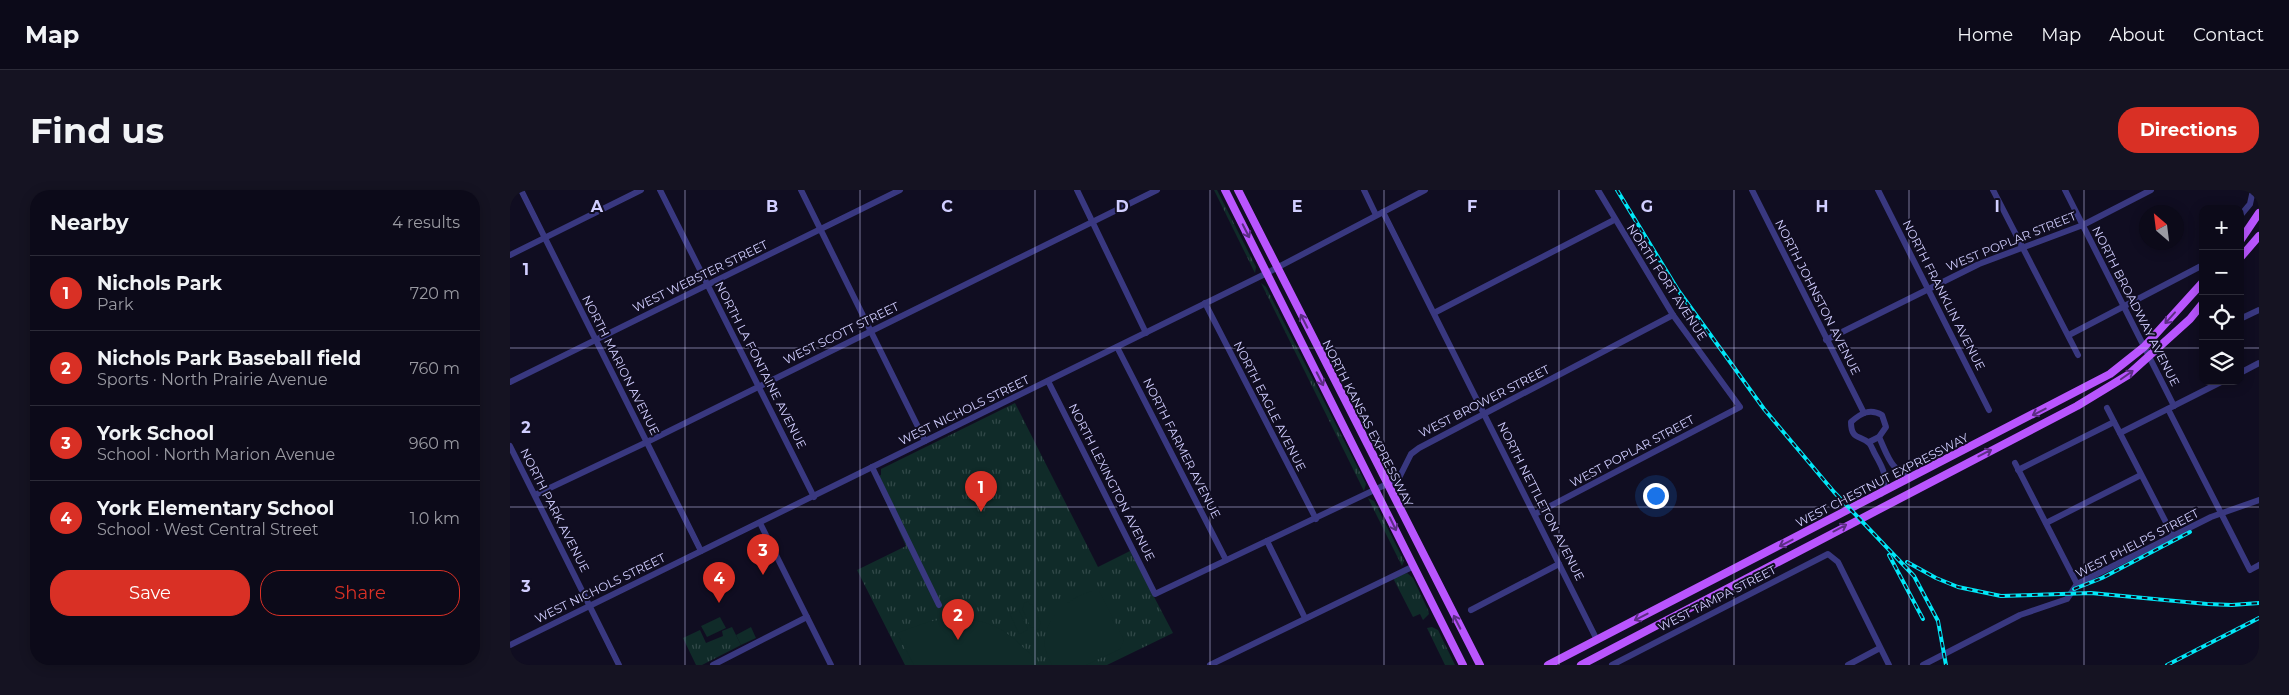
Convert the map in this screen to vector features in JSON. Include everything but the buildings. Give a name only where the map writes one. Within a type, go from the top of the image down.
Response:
[{"type":"main road","name":"NORTH KANSAS EXPRESSWAY","points":[[1225,190],[1461,662]]},
{"type":"main road","name":"NORTH KANSAS EXPRESSWAY","points":[[1238,190],[1386,484],[1480,665]]},
{"type":"main road","points":[[2244,235],[2259,213]]},
{"type":"main road","points":[[2244,253],[2259,236]]},
{"type":"main road","name":"WEST CHESTNUT EXPRESSWAY","points":[[1548,665],[2093,384],[2110,374],[2144,347],[2199,286]]},
{"type":"main road","name":"WEST CHESTNUT EXPRESSWAY","points":[[1581,665],[2077,406],[2128,375],[2190,319],[2199,308]]},
{"type":"street","name":"NORTH MARION AVENUE","points":[[521,190],[701,551]]},
{"type":"street","points":[[510,255],[641,190]]},
{"type":"street","name":"NORTH LA FONTAINE AVENUE","points":[[660,190],[814,497]]},
{"type":"street","points":[[801,190],[925,441]]},
{"type":"street","name":"WEST WEBSTER STREET","points":[[510,382],[900,190]]},
{"type":"street","points":[[1077,190],[1146,333]]},
{"type":"street","name":"WEST SCOTT STREET","points":[[535,495],[647,442],[1157,190]]},
{"type":"street","name":"NORTH NETTLETON AVENUE","points":[[1364,190],[1380,214],[1434,313],[1597,640]]},
{"type":"street","name":"WEST NICHOLS STREET","points":[[510,645],[1267,273],[1425,190]]},
{"type":"street","name":"NORTH FORT AVENUE","points":[[1598,190],[1614,220],[1673,315],[1740,407]]},
{"type":"street","name":"NORTH JOHNSTON AVENUE","points":[[1752,190],[1864,413]]},
{"type":"street","name":"NORTH FRANKLIN AVENUE","points":[[1878,190],[1989,410]]},
{"type":"street","points":[[1994,190],[2078,355]]},
{"type":"street","name":"NORTH BROADWAY AVENUE","points":[[2065,190],[2149,357],[2222,514]]},
{"type":"street","name":"WEST POPLAR STREET","points":[[1826,340],[1927,288],[1979,264],[2083,225],[2151,190]]},
{"type":"street","points":[[2244,211],[2250,204],[2253,190]]},
{"type":"street","points":[[1434,313],[1614,220]]},
{"type":"street","points":[[2069,335],[2199,267]]},
{"type":"street","name":"NORTH EAGLE AVENUE","points":[[1205,303],[1316,519]]},
{"type":"street","points":[[2244,317],[2259,310]]},
{"type":"street","name":"WEST BROWER STREET","points":[[1155,594],[1316,519],[1386,484],[1403,473],[1414,451],[1673,315]]},
{"type":"street","name":"NORTH FARMER AVENUE","points":[[1117,347],[1226,560]]},
{"type":"street","points":[[2244,371],[2259,363]]},
{"type":"street","name":"NORTH LEXINGTON AVENUE","points":[[1048,381],[1155,594]]},
{"type":"street","points":[[2120,433],[2215,385]]},
{"type":"street","name":"WEST POPLAR STREET","points":[[1535,514],[1740,407]]},
{"type":"street","points":[[2107,408],[2173,536]]},
{"type":"street","points":[[1869,442],[1879,437],[1886,427],[1882,415],[1870,411],[1851,422],[1851,427],[1853,433],[1858,438],[1869,442],[1886,475],[1885,486],[1880,494]]},
{"type":"street","points":[[2018,470],[2114,422]]},
{"type":"street","points":[[1879,437],[1891,463],[1897,469],[1903,474],[1918,475]]},
{"type":"street","name":"NORTH PARK AVENUE","points":[[510,446],[619,665]]},
{"type":"street","points":[[2015,463],[2078,584]]},
{"type":"street","points":[[872,467],[939,604]]},
{"type":"street","points":[[2046,524],[2141,475]]},
{"type":"street","name":"WEST PHELPS STREET","points":[[1923,665],[2020,615],[2067,599],[2078,584],[2173,536],[2259,500]]},
{"type":"street","points":[[2222,514],[2250,570],[2259,565]]},
{"type":"street","points":[[760,523],[831,665]]},
{"type":"street","points":[[1267,541],[1306,618]]},
{"type":"street","name":"WEST TAMPA STREET","points":[[1612,665],[1823,556],[1833,556],[1838,562],[1880,648]]},
{"type":"street","points":[[1471,610],[1559,564]]},
{"type":"street","points":[[1210,665],[1414,566]]},
{"type":"street","points":[[713,665],[807,617]]},
{"type":"street","points":[[1848,665],[1880,648],[1890,665]]},
{"type":"street","points":[[1605,653],[1612,665]]},
{"type":"green space","points":[[1214,190],[1217,190],[1256,267],[1255,273]]},
{"type":"green space","points":[[1261,283],[1266,287],[1366,484],[1364,491]]},
{"type":"green space","points":[[1015,403],[1098,567],[1130,551],[1173,633],[1107,665],[905,665],[857,570],[906,546],[875,478],[881,475],[881,469]]},
{"type":"green space","points":[[1368,498],[1374,501],[1404,561],[1402,566]]},
{"type":"green space","points":[[1407,573],[1413,578],[1428,610],[1429,614],[1423,620],[1420,614],[1413,617],[1393,578]]},
{"type":"green space","points":[[1092,591],[1099,591],[1124,640],[1120,649],[1086,665],[1052,665],[1045,647],[1045,637],[1052,619],[1066,604]]},
{"type":"green space","points":[[1028,601],[1030,605],[1032,604],[1041,624],[1039,625],[1040,628],[1035,631],[1034,627],[1031,628],[1022,608],[1024,607],[1023,604]]},
{"type":"green space","points":[[1019,610],[1028,630],[1019,634],[1010,614]]},
{"type":"green space","points":[[720,617],[726,628],[707,637],[701,626]]},
{"type":"green space","points":[[955,617],[976,620],[1002,630],[1018,642],[1039,665],[914,665],[897,633],[928,622]]},
{"type":"green space","points":[[732,627],[741,645],[702,665],[696,665],[683,638],[700,630],[706,643],[723,636],[722,631]]},
{"type":"green space","points":[[751,627],[756,638],[741,645],[736,635]]},
{"type":"green space","points":[[1432,627],[1438,630],[1455,665],[1445,665],[1427,628]]},
{"type":"railway","points":[[1617,190],[1678,290],[1764,409],[1834,492],[1914,576],[1938,621],[1946,665]]},
{"type":"railway","points":[[2074,589],[2102,578],[2190,532]]},
{"type":"railway","points":[[1889,555],[1923,619]]},
{"type":"railway","points":[[1907,562],[1936,578],[1958,587],[2001,596],[2091,593],[2207,604],[2259,603]]},
{"type":"railway","points":[[2167,665],[2259,618]]},
{"type":"place","name":"Nichols Park","points":[[981,512]]},
{"type":"place","name":"York School","points":[[763,575]]},
{"type":"place","name":"York Elementary School","points":[[719,603]]},
{"type":"place","name":"Nichols Park Baseball field","points":[[958,640]]}]
